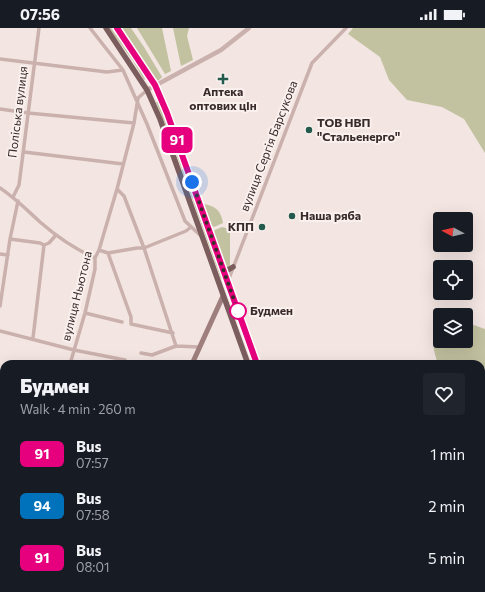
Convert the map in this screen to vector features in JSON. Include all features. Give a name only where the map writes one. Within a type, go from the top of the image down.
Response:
[{"type":"main road","points":[[106,28],[147,90],[160,119],[246,360]]},
{"type":"main road","points":[[117,28],[155,85],[167,113],[256,360]]},
{"type":"main road","points":[[223,268],[228,270],[233,267]]},
{"type":"main road","points":[[194,360],[228,282]]},
{"type":"street","name":"Поліська вулиця","points":[[13,197],[19,185],[39,28]]},
{"type":"street","points":[[90,28],[123,70],[138,101],[179,209],[185,221],[202,236]]},
{"type":"street","points":[[138,101],[140,96],[147,90],[221,50],[249,28]]},
{"type":"street","name":"вулиця Сергія Барсукова","points":[[228,282],[312,63],[346,28]]},
{"type":"street","points":[[0,59],[107,72],[123,70]]},
{"type":"street","name":"вулиця Ньютона","points":[[71,360],[85,313],[95,268],[95,258],[99,250],[117,189],[134,123],[138,101]]},
{"type":"street","points":[[0,109],[134,123]]},
{"type":"street","points":[[24,152],[123,164]]},
{"type":"street","points":[[0,188],[18,201],[56,235],[84,253],[95,258]]},
{"type":"street","points":[[117,189],[124,196],[144,248],[176,346]]},
{"type":"street","points":[[0,306],[10,239],[18,201]]},
{"type":"street","points":[[99,250],[108,253],[144,248],[186,231],[191,227]]},
{"type":"street","points":[[44,246],[56,235]]},
{"type":"street","points":[[10,239],[40,243],[44,246]]},
{"type":"street","points":[[33,338],[44,246]]},
{"type":"street","points":[[108,253],[131,317],[131,324],[173,333]]},
{"type":"street","points":[[0,254],[8,255]]},
{"type":"street","points":[[85,313],[122,322]]},
{"type":"street","points":[[0,331],[33,338],[74,350],[125,360]]},
{"type":"street","points":[[141,353],[152,355],[176,346],[199,346]]},
{"type":"green space","points":[[109,28],[111,28],[135,60],[145,79],[144,80],[133,61]]},
{"type":"green space","points":[[119,28],[131,28],[162,77],[159,80],[154,81]]},
{"type":"green space","points":[[137,28],[162,28],[171,71],[165,74]]},
{"type":"green space","points":[[173,28],[189,28],[187,36],[193,60],[181,66]]},
{"type":"green space","points":[[353,28],[485,28],[485,153],[464,119],[442,107],[407,100],[389,80],[380,57],[348,34]]},
{"type":"green space","points":[[156,102],[158,102],[165,117],[223,279],[221,279]]},
{"type":"green space","points":[[204,204],[212,206],[219,212],[223,223],[214,227],[210,225]]},
{"type":"green space","points":[[222,227],[226,228],[230,233],[230,267],[225,268],[212,234],[215,230]]},
{"type":"green space","points":[[233,307],[251,354],[251,357],[232,308]]},
{"type":"green space","points":[[473,325],[485,329],[485,360],[437,360],[433,348],[473,348]]},
{"type":"bus line","name":"91","points":[[117,28],[155,85],[167,113],[256,360]]},
{"type":"place","name":"Аптека оптових цін","points":[[223,79]]},
{"type":"place","name":"ТОВ НВП \"Стальенерго\"","points":[[309,130]]},
{"type":"place","name":"Наша ряба","points":[[292,216]]},
{"type":"place","name":"КПП","points":[[262,227]]},
{"type":"place","name":"Будмен","points":[[238,311]]},
{"type":"route","points":[[192,182],[238,311]]}]
